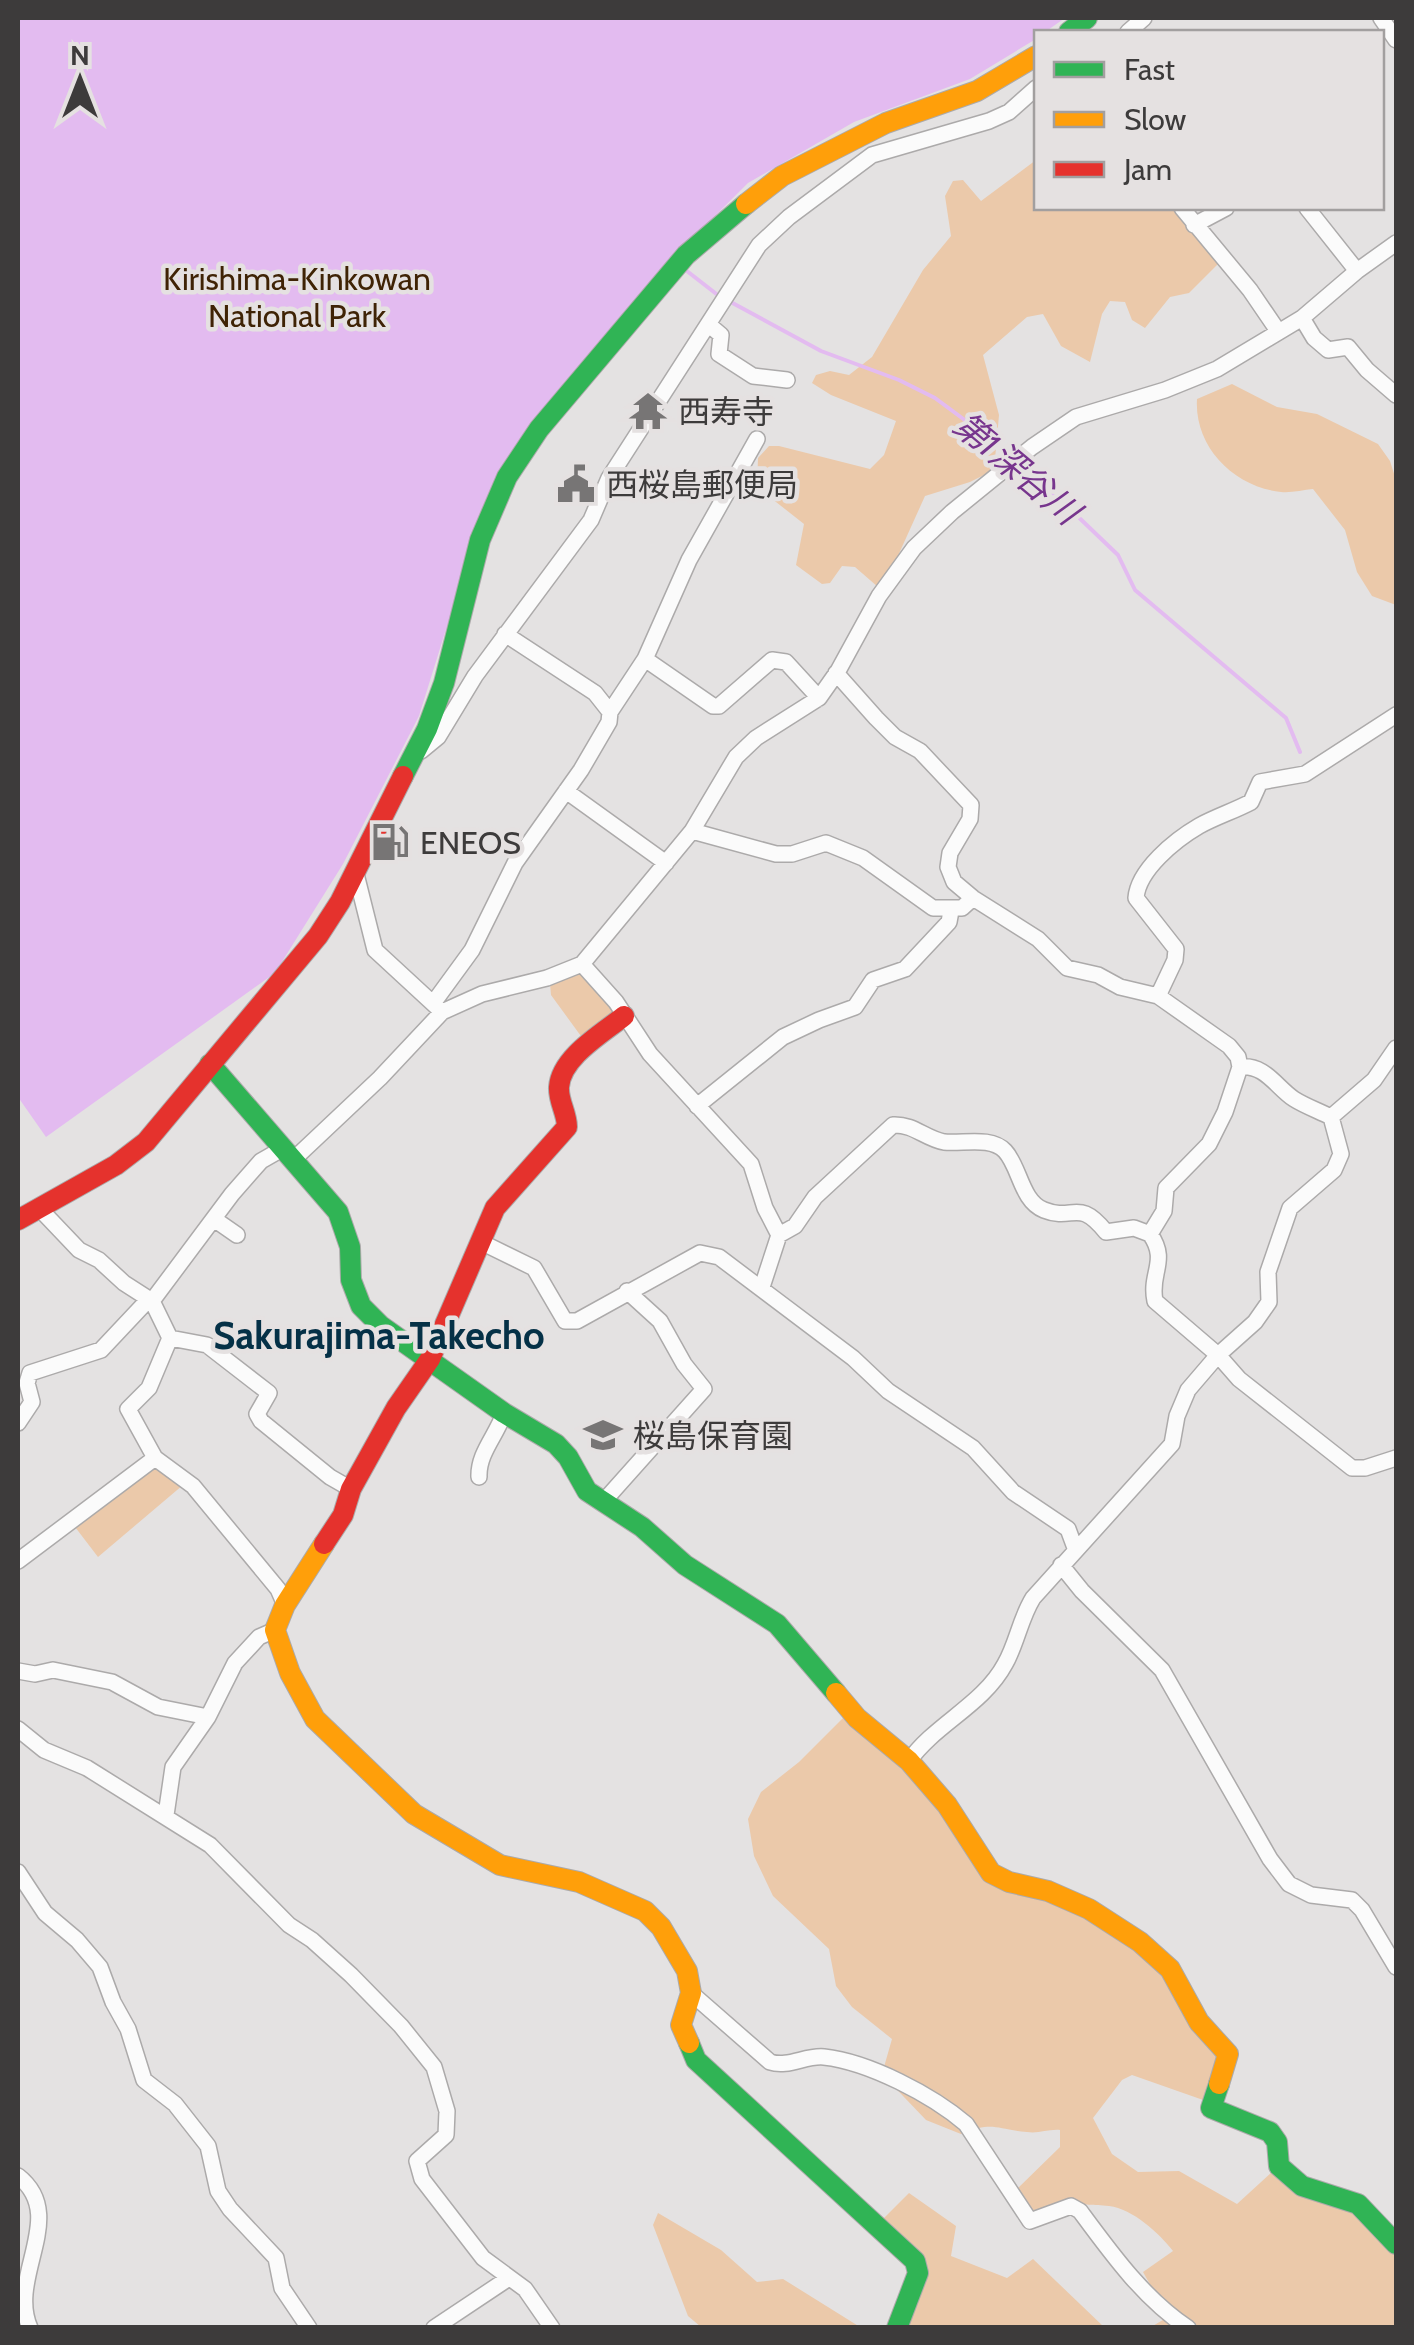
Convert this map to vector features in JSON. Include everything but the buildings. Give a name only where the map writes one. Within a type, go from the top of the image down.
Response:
[{"type":"street","points":[[18,1220],[116,1166],[156,1133],[308,950],[340,902],[416,755],[444,684],[480,540],[507,477],[539,429],[670,273],[718,225],[782,176],[886,123],[977,91],[1034,57]]},
{"type":"street","points":[[416,755],[438,737],[475,676],[592,520],[609,478],[759,245],[788,217],[872,156],[989,122],[1009,112],[1034,90]]},
{"type":"street","points":[[1183,210],[1250,290],[1278,331]]},
{"type":"street","points":[[1194,225],[1222,210]]},
{"type":"street","points":[[1309,210],[1357,271]]},
{"type":"street","points":[[438,1007],[548,978],[582,964],[692,831],[736,757],[756,738],[819,698],[878,596],[914,548],[1006,467],[1076,418],[1217,370],[1302,318],[1396,243]]},
{"type":"street","points":[[1302,318],[1314,338],[1328,350],[1348,347],[1367,370],[1396,394]]},
{"type":"street","points":[[708,324],[721,335],[719,354],[754,376],[786,380]]},
{"type":"street","points":[[18,1423],[32,1402],[27,1383],[30,1373],[101,1350],[150,1300],[260,1161],[288,1155],[380,1078],[438,1007],[516,863],[566,791],[645,659],[690,560],[756,439]]},
{"type":"street","points":[[505,634],[595,693],[610,712]]},
{"type":"street","points":[[645,659],[713,706],[719,706],[772,660],[786,662],[819,698]]},
{"type":"street","points":[[836,673],[876,718],[920,751],[971,805],[970,819],[950,854],[948,867],[954,882],[1038,939],[1067,968],[1158,996],[1229,1046],[1238,1057],[1240,1067],[1225,1112],[1209,1144],[1166,1188],[1164,1210],[1150,1234]]},
{"type":"street","points":[[1158,996],[1176,950],[1140,906],[1136,898],[1140,880],[1199,826],[1251,802],[1260,782],[1306,774],[1396,715]]},
{"type":"street","points":[[566,791],[666,864]]},
{"type":"street","points":[[692,831],[776,854],[792,854],[826,844],[863,858],[888,880],[934,908],[951,911],[962,908],[973,898]]},
{"type":"street","points":[[355,870],[376,950],[438,1007]]},
{"type":"street","points":[[698,1106],[783,1038],[855,1008],[874,980],[905,970],[949,922],[951,911]]},
{"type":"street","points":[[582,964],[650,1054],[751,1164],[765,1208],[779,1235]]},
{"type":"street","points":[[624,1016],[581,1052],[560,1077],[558,1092],[569,1113],[567,1127],[495,1208],[430,1360],[396,1408],[351,1489],[342,1515],[285,1606],[275,1630],[290,1673],[315,1719],[414,1814],[500,1865],[579,1882],[645,1910],[661,1927],[688,1971],[691,1992],[681,2024],[696,2060],[915,2262],[918,2272],[898,2328]]},
{"type":"street","points":[[1334,1115],[1374,1080],[1396,1048]]},
{"type":"street","points":[[210,1064],[338,1212],[350,1247],[352,1280],[361,1306],[381,1326],[504,1413],[556,1444],[568,1457],[586,1491],[642,1528],[698,1574],[777,1624],[857,1718],[909,1761],[947,1806],[991,1872],[1008,1882],[1048,1891],[1090,1909],[1140,1942],[1170,1970],[1199,2022],[1228,2054],[1211,2108],[1270,2132],[1277,2142],[1279,2166],[1302,2186],[1358,2204],[1396,2244]]},
{"type":"street","points":[[1240,1067],[1248,1066],[1271,1076],[1292,1098],[1334,1115]]},
{"type":"street","points":[[909,1761],[946,1722],[979,1696],[1006,1664],[1022,1616],[1061,1565],[1172,1444],[1177,1416],[1188,1390],[1218,1355],[1256,1322],[1269,1302],[1268,1272],[1290,1208],[1334,1170],[1341,1154],[1334,1115]]},
{"type":"street","points":[[762,1287],[779,1235],[795,1226],[815,1198],[893,1125],[904,1124],[942,1142],[995,1144],[1006,1153],[1034,1204],[1045,1210],[1093,1215],[1106,1232],[1134,1228],[1150,1234],[1160,1258],[1152,1290],[1154,1301],[1218,1355],[1239,1380],[1352,1468],[1396,1458]]},
{"type":"street","points":[[39,1208],[80,1250],[150,1300],[170,1338]]},
{"type":"street","points":[[214,1219],[237,1236]]},
{"type":"street","points":[[482,1242],[534,1268],[565,1321],[577,1321],[627,1290],[700,1253],[710,1252],[853,1358],[888,1391],[973,1448],[1013,1492],[1068,1530],[1076,1548]]},
{"type":"street","points":[[604,1502],[704,1389],[684,1364],[660,1321],[627,1290]]},
{"type":"street","points":[[170,1338],[207,1345],[269,1393],[258,1414],[261,1421],[330,1477],[351,1489]]},
{"type":"street","points":[[170,1338],[149,1388],[128,1409],[155,1458],[193,1486],[278,1589],[285,1606]]},
{"type":"street","points":[[480,1476],[478,1462],[504,1413]]},
{"type":"street","points":[[18,1561],[155,1458]]},
{"type":"street","points":[[1061,1565],[1162,1670],[1270,1859],[1289,1884],[1311,1895],[1352,1900],[1396,1966]]},
{"type":"street","points":[[166,1815],[174,1767],[208,1717],[235,1664],[259,1637],[275,1630]]},
{"type":"street","points":[[18,1671],[35,1674],[53,1670],[112,1682],[158,1707],[208,1717]]},
{"type":"street","points":[[18,1728],[44,1750],[88,1768],[210,1845],[289,1925],[350,1975],[428,2056],[448,2125],[446,2135],[417,2161],[422,2180],[482,2258],[524,2289],[552,2328]]},
{"type":"street","points":[[18,1872],[45,1914],[77,1940],[100,1967],[128,2029],[144,2080],[175,2104],[203,2139],[218,2191],[276,2258],[282,2288],[309,2328]]},
{"type":"street","points":[[691,1992],[770,2062],[778,2065],[822,2056],[839,2060],[907,2086],[956,2115],[966,2124],[1030,2221],[1072,2206],[1080,2210],[1116,2260],[1162,2310],[1188,2328]]},
{"type":"street","points":[[18,2176],[40,2209],[39,2234],[22,2275],[30,2328]]},
{"type":"street","points":[[434,2328],[509,2278]]},
{"type":"shaded area","name":"Kirishima-Kinkowan National Park","points":[[18,18],[1065,18],[1048,30],[1034,30],[1034,40],[970,79],[854,122],[748,183],[696,235],[538,417],[466,565],[419,716],[343,864],[275,973],[46,1137],[18,1097]]},
{"type":"shaded area","points":[[1034,161],[1034,210],[1177,210],[1219,263],[1189,293],[1170,297],[1145,328],[1132,320],[1125,302],[1110,301],[1102,314],[1090,362],[1061,346],[1043,314],[1027,317],[983,355],[999,415],[994,470],[925,496],[897,558],[878,587],[855,567],[842,566],[830,583],[822,584],[796,565],[804,524],[757,487],[758,458],[769,446],[779,446],[870,469],[884,455],[896,421],[831,395],[812,383],[816,375],[830,371],[849,375],[872,357],[923,270],[951,236],[945,196],[953,181],[963,180],[981,201]]},
{"type":"shaded area","points":[[1232,384],[1277,407],[1317,414],[1378,444],[1390,461],[1396,480],[1396,605],[1372,596],[1357,572],[1345,530],[1313,489],[1264,489],[1220,462],[1202,433],[1197,399]]},
{"type":"shaded area","points":[[579,971],[617,1013],[586,1043],[551,995],[550,983]]},
{"type":"shaded area","points":[[154,1462],[183,1485],[98,1557],[72,1523]]},
{"type":"shaded area","points":[[847,1714],[942,1810],[982,1875],[1092,1917],[1165,1972],[1220,2052],[1206,2101],[1132,2075],[1122,2080],[1093,2118],[1112,2154],[1138,2172],[1179,2171],[1237,2204],[1273,2171],[1348,2208],[1396,2251],[1396,2327],[1151,2327],[1173,2314],[1143,2272],[1173,2251],[1160,2237],[1136,2217],[1109,2206],[1070,2199],[1029,2213],[1016,2190],[1060,2147],[1060,2130],[1031,2132],[988,2127],[961,2134],[926,2120],[882,2074],[892,2039],[852,2007],[836,1986],[829,1949],[773,1896],[754,1856],[748,1819],[761,1792],[799,1762]]},
{"type":"shaded area","points":[[909,2193],[956,2226],[951,2256],[1007,2278],[1033,2259],[1104,2327],[901,2327],[925,2268],[880,2222]]},
{"type":"shaded area","points":[[658,2213],[721,2250],[757,2282],[783,2279],[860,2327],[701,2327],[688,2316],[653,2225]]},
{"type":"waterway","name":"第1深谷川","points":[[683,268],[719,296]]},
{"type":"waterway","name":"第1深谷川","points":[[727,300],[821,351],[935,398],[1012,455]]},
{"type":"waterway","name":"第1深谷川","points":[[1023,464],[1118,555],[1135,590],[1286,718],[1300,752]]},
{"type":"traffic: fast","points":[[1072,30],[1087,18]]},
{"type":"traffic: fast","points":[[403,776],[427,729],[444,683],[480,540],[507,477],[539,429],[686,255],[746,204]]},
{"type":"traffic: fast","points":[[210,1064],[338,1212],[350,1247],[351,1280],[361,1306],[381,1326],[504,1413],[556,1444],[587,1491],[642,1527],[685,1565],[777,1624],[836,1693]]},
{"type":"traffic: fast","points":[[689,2043],[696,2060],[915,2261],[918,2273],[897,2328]]},
{"type":"traffic: fast","points":[[1219,2084],[1211,2108],[1270,2132],[1277,2142],[1279,2166],[1302,2186],[1358,2204],[1396,2244]]},
{"type":"traffic: slow","points":[[746,204],[782,176],[886,123],[977,91],[1034,57]]},
{"type":"traffic: slow","points":[[324,1544],[285,1605],[275,1630],[290,1673],[315,1719],[414,1814],[500,1865],[579,1882],[645,1911],[661,1927],[687,1971],[691,1993],[681,2025],[689,2043]]},
{"type":"traffic: slow","points":[[836,1693],[857,1718],[909,1761],[947,1805],[991,1873],[1089,1909],[1140,1942],[1170,1969],[1199,2022],[1228,2054],[1219,2084]]},
{"type":"traffic: jam","points":[[18,1220],[116,1165],[146,1142],[318,936],[340,902],[403,776]]},
{"type":"traffic: jam","points":[[324,1544],[343,1515],[351,1489],[396,1408],[430,1359],[495,1208],[567,1127],[559,1087],[567,1066],[584,1047],[624,1016]]},
{"type":"place","name":"西寿寺","points":[[648,411]]},
{"type":"place","name":"西桜島郵便局","points":[[576,484]]},
{"type":"place","name":"ENEOS","points":[[390,842]]},
{"type":"place","name":"桜島保育園","points":[[603,1435]]},
{"type":"district","name":"Sakurajima-Takecho","points":[[379,1335]]}]
